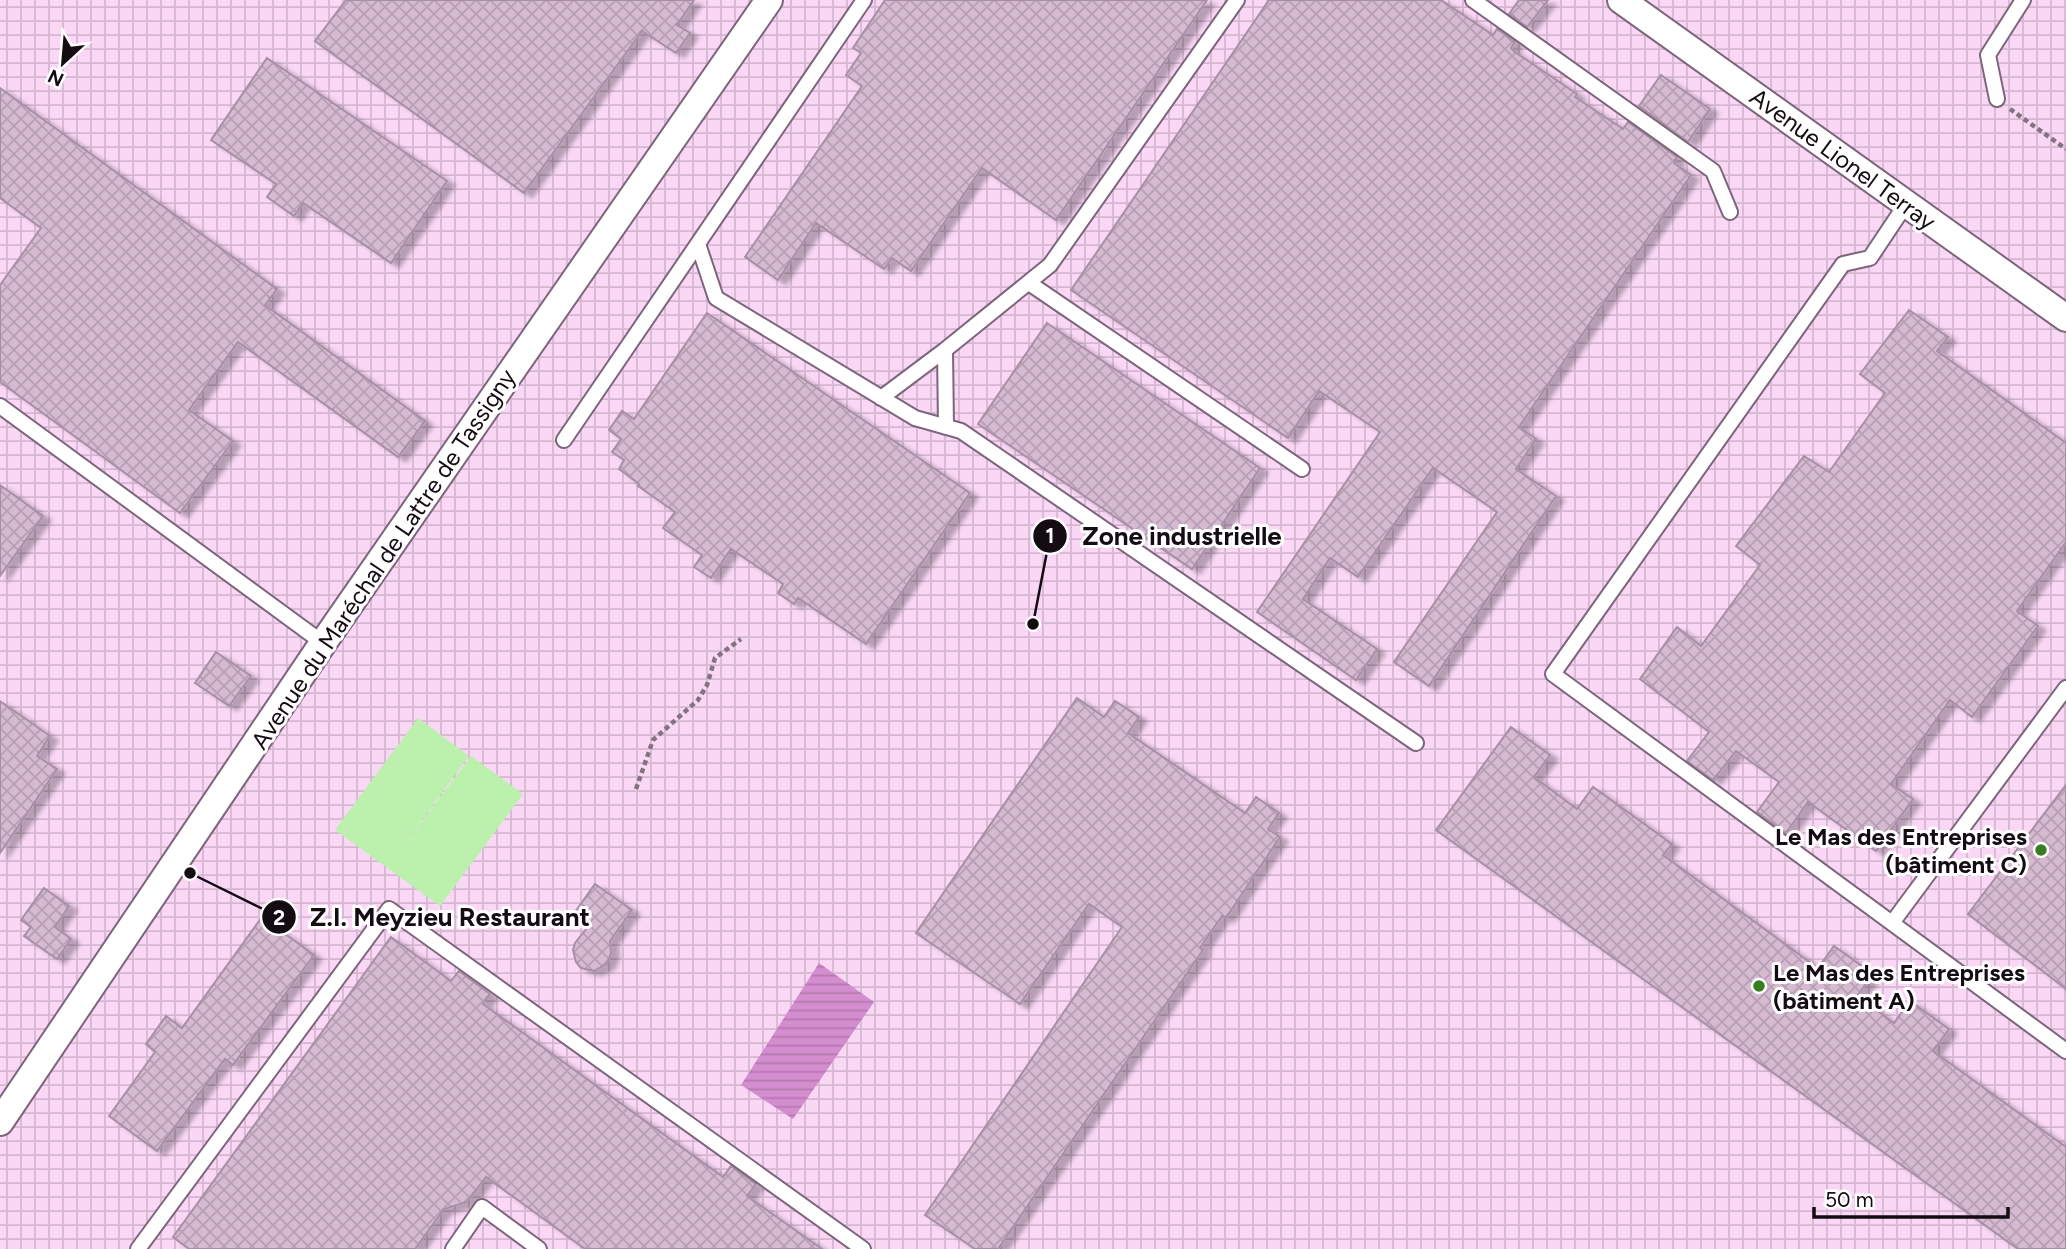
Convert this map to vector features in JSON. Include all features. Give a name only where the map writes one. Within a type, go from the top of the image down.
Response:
[{"type":"street","name":"Avenue du Maréchal de Lattre de Tassigny","points":[[0,1122],[323,643],[769,0]]},
{"type":"street","name":"Avenue Lionel Terray","points":[[1621,0],[2066,318]]},
{"type":"lane","points":[[564,440],[864,0]]},
{"type":"lane","points":[[881,398],[1050,265],[1205,49],[1237,0]]},
{"type":"lane","points":[[1473,0],[1713,171],[1730,212]]},
{"type":"lane","points":[[1997,99],[1989,55],[2023,0]]},
{"type":"lane","points":[[1906,204],[1870,258],[1843,264],[1553,674],[2066,1051]]},
{"type":"lane","points":[[698,244],[716,298],[915,418],[961,431],[1416,743]]},
{"type":"lane","points":[[1029,283],[1302,469]]},
{"type":"lane","points":[[945,350],[946,428]]},
{"type":"lane","points":[[0,406],[323,643]]},
{"type":"lane","points":[[1892,923],[2066,688]]},
{"type":"lane","points":[[138,1249],[389,909],[863,1249]]},
{"type":"lane","points":[[453,1249],[482,1207],[539,1249]]},
{"type":"path","points":[[1997,99],[2066,149]]},
{"type":"path","points":[[636,789],[653,740],[698,700],[708,685],[715,658],[741,639]]},
{"type":"shaded area","points":[[0,0],[2066,0],[2066,1249],[0,1249]]},
{"type":"shaded area","points":[[819,963],[874,1002],[793,1119],[741,1085]]},
{"type":"green space","points":[[418,718],[469,756],[394,858],[471,756],[523,794],[440,906],[335,830]]},
{"type":"building","points":[[346,0],[694,0],[677,25],[690,33],[676,53],[642,31],[524,193],[315,41]]},
{"type":"building","points":[[885,0],[1207,0],[1056,220],[982,168],[911,271],[892,258],[884,269],[816,223],[778,280],[745,257],[862,86],[846,75],[861,53],[853,48]]},
{"type":"building","points":[[1269,0],[1441,0],[1493,35],[1497,29],[1515,42],[1511,48],[1515,52],[1623,129],[1628,122],[1677,157],[1674,163],[1691,175],[1519,427],[1536,439],[1516,469],[1556,496],[1429,686],[1394,662],[1497,512],[1433,468],[1358,577],[1330,558],[1303,599],[1377,649],[1356,680],[1257,612],[1380,432],[1319,391],[1288,438],[1071,290]]},
{"type":"building","points":[[1519,0],[1548,0],[1527,27],[1509,14]]},
{"type":"building","points":[[267,58],[447,181],[391,263],[303,203],[294,216],[267,197],[276,184],[211,140]]},
{"type":"building","points":[[1661,75],[1710,109],[1688,142],[1639,106]]},
{"type":"building","points":[[0,88],[277,289],[265,305],[425,421],[398,457],[238,342],[189,410],[233,441],[180,513],[0,382],[0,285],[41,228],[0,198]]},
{"type":"building","points":[[1909,310],[1948,337],[1937,351],[2066,443],[2066,542],[2017,611],[2038,626],[1972,717],[1950,700],[1891,784],[1913,799],[1876,851],[1808,802],[1786,833],[1757,812],[1779,782],[1736,751],[1713,780],[1687,761],[1709,732],[1640,679],[1677,627],[1701,646],[1760,565],[1736,546],[1804,456],[1829,472],[1885,393],[1860,374]]},
{"type":"building","points":[[707,313],[970,493],[866,644],[798,598],[794,604],[778,593],[783,584],[731,549],[711,578],[694,567],[702,555],[663,528],[675,512],[619,469],[624,460],[612,452],[621,439],[609,430],[622,411],[634,419]]},
{"type":"building","points":[[1047,323],[1260,468],[1192,569],[978,424]]},
{"type":"building","points":[[0,485],[43,516],[0,576]]},
{"type":"building","points":[[216,652],[251,676],[229,706],[195,683]]},
{"type":"building","points":[[1077,698],[1104,717],[1115,701],[1139,717],[1128,733],[1245,813],[1256,797],[1279,813],[1268,829],[1280,837],[1226,918],[1222,916],[1200,948],[1203,950],[998,1249],[975,1249],[925,1215],[1122,927],[1089,904],[1020,1004],[916,933]]},
{"type":"building","points":[[0,701],[50,736],[37,756],[57,769],[0,853]]},
{"type":"building","name":"Le Mas des Entreprises (bâtiment A)","points":[[1511,727],[1550,755],[1534,777],[1577,809],[1593,787],[1672,844],[1663,855],[1818,968],[1834,946],[1873,974],[1857,996],[1894,1023],[1910,1001],[1949,1029],[1933,1051],[2066,1147],[2066,1249],[2018,1249],[1436,830]]},
{"type":"building","name":"Le Mas des Entreprises (bâtiment C)","points":[[2066,785],[2066,989],[1968,914]]},
{"type":"building","points":[[595,884],[632,910],[610,941],[611,953],[607,964],[594,971],[581,968],[576,962],[573,950],[575,943],[591,923],[575,912]]},
{"type":"building","points":[[44,888],[69,906],[55,927],[71,939],[57,959],[24,936],[31,927],[21,920]]},
{"type":"building","points":[[262,917],[314,955],[233,1065],[225,1059],[157,1151],[109,1116],[155,1052],[146,1044],[166,1016],[182,1028]]},
{"type":"building","points":[[391,937],[451,981],[459,971],[490,994],[483,1004],[723,1177],[731,1166],[756,1184],[747,1196],[822,1249],[585,1249],[486,1177],[467,1202],[444,1209],[415,1249],[189,1249],[173,1237]]},
{"type":"place","name":"Zone industrielle","points":[[1033,624]]},
{"type":"place","name":"Le Mas des Entreprises (bâtiment C)","points":[[2041,850]]},
{"type":"place","name":"Z.I. Meyzieu Restaurant","points":[[190,873]]},
{"type":"place","name":"Le Mas des Entreprises (bâtiment A)","points":[[1759,986]]}]
